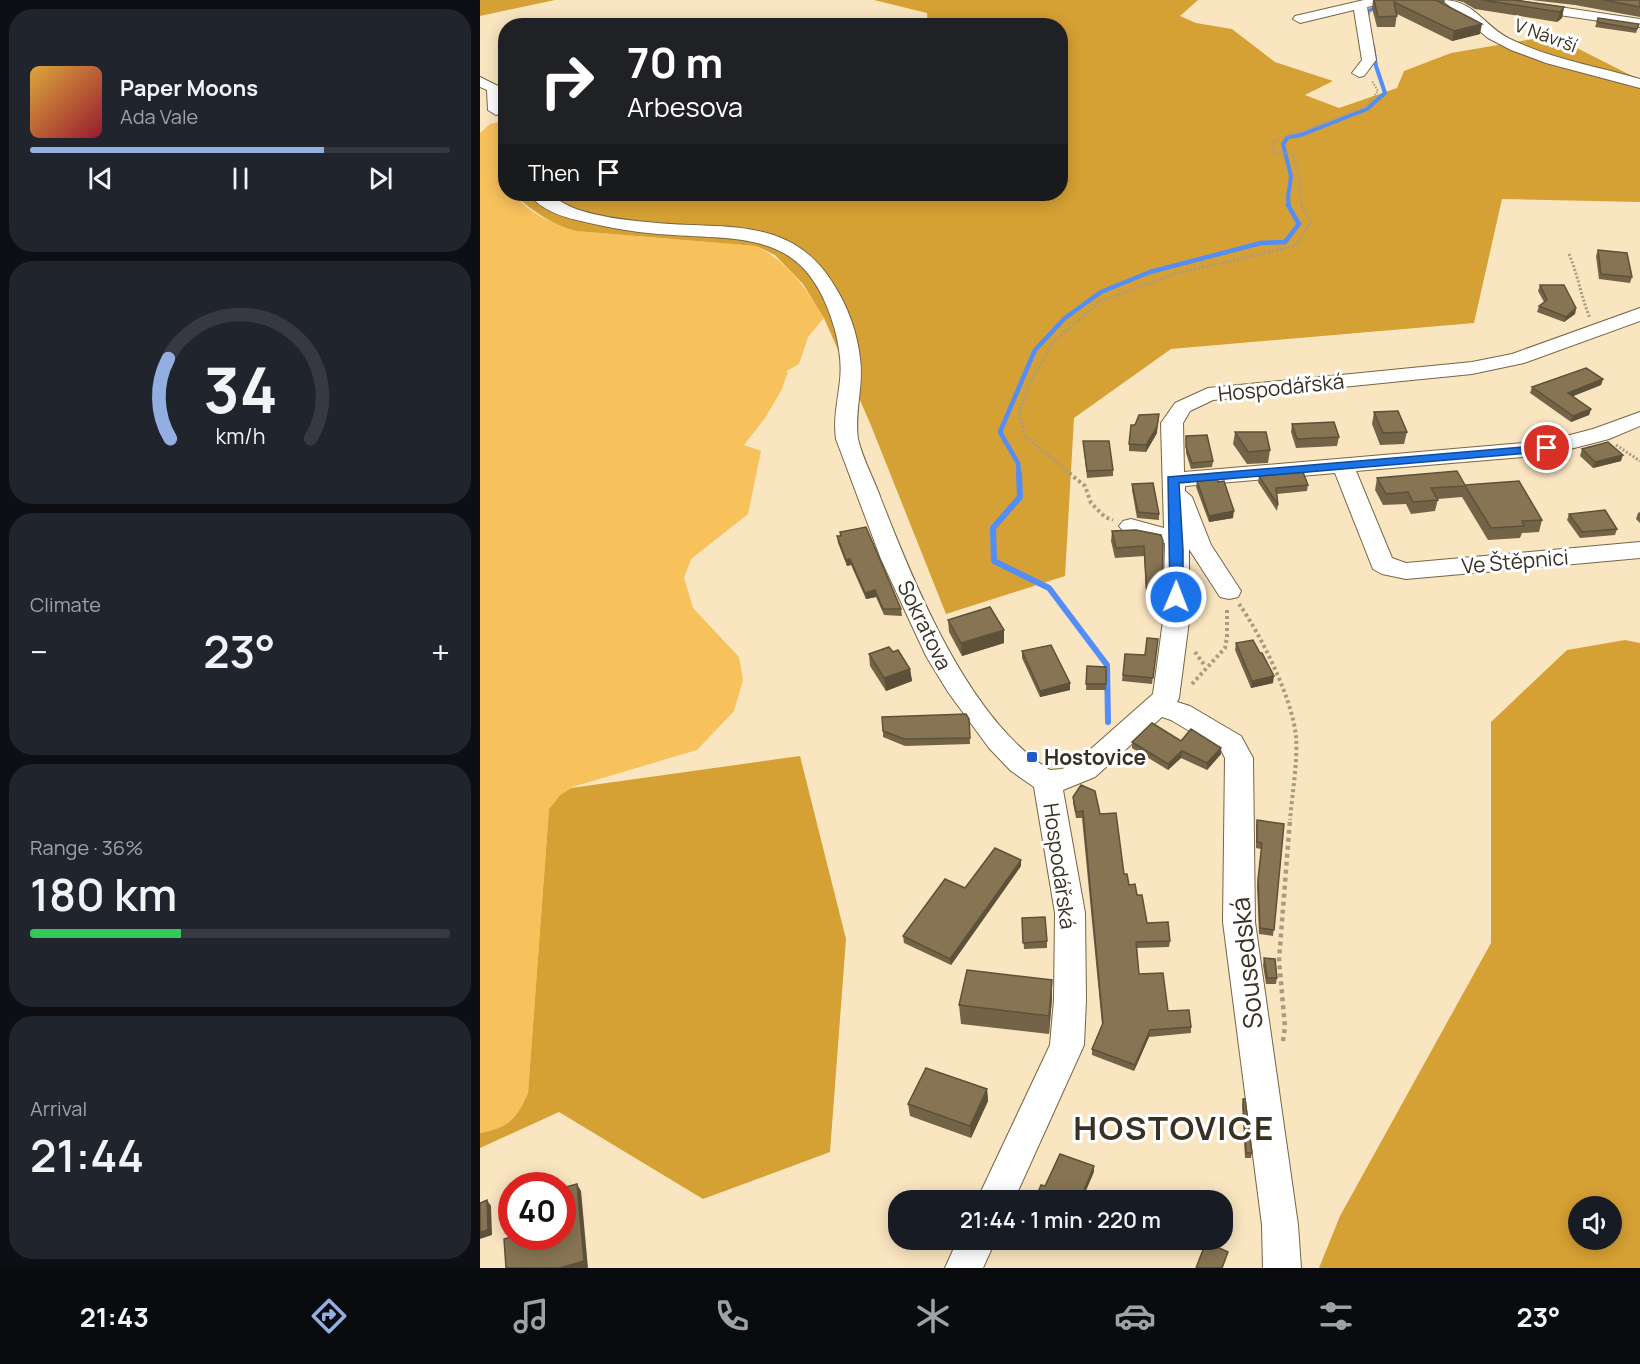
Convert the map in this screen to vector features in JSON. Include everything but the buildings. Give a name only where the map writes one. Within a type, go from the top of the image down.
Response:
[{"type":"street","points":[[1300,19],[1381,0]]},
{"type":"street","name":"V Návrší","points":[[1449,0],[1464,8],[1500,38],[1532,53],[1640,84]]},
{"type":"street","points":[[1486,0],[1640,23]]},
{"type":"street","points":[[1359,73],[1369,60],[1360,5]]},
{"type":"street","points":[[480,81],[494,88],[498,102]]},
{"type":"street","points":[[480,121],[498,113]]},
{"type":"street","name":"Sokratova","points":[[547,201],[577,215],[607,221],[656,228],[723,232],[759,237],[791,249],[812,265],[835,304],[843,323],[851,371],[845,411],[847,439],[886,544],[945,668],[985,725],[1020,764],[1033,775],[1047,781]]},
{"type":"street","name":"Hospodářská","points":[[1001,1190],[1068,1045],[1070,913],[1047,781],[1066,779],[1085,770],[1168,710],[1166,698],[1176,621],[1172,423],[1182,407],[1208,394],[1472,368],[1517,359],[1640,314]]},
{"type":"street","points":[[1229,591],[1199,546],[1184,502],[1173,482],[1547,448],[1601,434],[1640,418]]},
{"type":"street","name":"Ve Štěpnici","points":[[1343,466],[1382,563],[1391,568],[1406,571],[1640,550]]},
{"type":"street","points":[[1131,526],[1146,532],[1176,537]]},
{"type":"street","name":"Sousedská","points":[[1168,710],[1232,742],[1239,758],[1239,921],[1280,1225],[1282,1268]]},
{"type":"street","points":[[964,1268],[972,1250]]},
{"type":"path","points":[[1131,526],[1105,517],[1091,504],[1085,486],[1025,436],[1019,413],[1029,385],[1053,342],[1101,301],[1173,274],[1295,246],[1311,222],[1300,204],[1299,173],[1293,154],[1274,153],[1274,142],[1366,107],[1378,92],[1369,75],[1369,60]]},
{"type":"path","points":[[1569,254],[1578,275],[1586,314],[1598,329]]},
{"type":"path","points":[[1601,434],[1640,461]]},
{"type":"path","points":[[1168,710],[1205,666],[1219,658],[1227,640],[1226,614],[1229,591]]},
{"type":"path","points":[[1229,591],[1251,621],[1290,707],[1296,738],[1279,960],[1285,1027],[1282,1050]]},
{"type":"shaded area","points":[[480,0],[555,0],[480,16]]},
{"type":"shaded area","points":[[874,0],[1198,0],[1180,16],[1196,23],[1232,29],[1275,62],[1333,81],[1305,95],[1339,108],[1397,88],[1404,71],[1451,53],[1533,39],[1569,44],[1640,80],[1640,202],[1502,199],[1474,323],[1171,349],[1074,418],[1065,576],[946,614],[870,423],[824,318],[803,284],[775,255],[756,246],[576,231],[545,218],[522,201],[1068,201],[1068,18],[927,18],[927,13]]},
{"type":"shaded area","points":[[498,122],[498,201],[521,201],[526,207],[551,222],[576,231],[756,246],[787,268],[810,296],[824,318],[808,337],[799,364],[785,372],[788,372],[781,391],[765,418],[744,445],[761,451],[748,514],[691,559],[684,578],[693,608],[739,657],[743,680],[734,711],[697,750],[572,787],[560,795],[549,809],[528,1093],[520,1110],[510,1121],[498,1128],[480,1133],[480,133],[490,124]]},
{"type":"shaded area","points":[[1625,640],[1640,643],[1640,1268],[1319,1268],[1340,1216],[1491,943],[1491,722],[1567,650]]},
{"type":"shaded area","points":[[800,756],[846,939],[830,1152],[703,1199],[559,1112],[480,1148],[480,1133],[498,1128],[510,1121],[520,1110],[528,1093],[549,809],[560,795],[571,788]]},
{"type":"waterway","points":[[1367,18],[1368,11],[1394,0]]},
{"type":"waterway","points":[[1289,207],[1291,176],[1283,144],[1288,137],[1301,135],[1367,109],[1385,93],[1376,66],[1373,46]]},
{"type":"waterway","points":[[1019,474],[1018,463],[1000,432],[1035,350],[1065,318],[1101,292],[1150,272],[1261,243],[1285,242],[1299,224],[1289,207]]},
{"type":"waterway","points":[[1019,473],[1020,497],[993,528],[994,561],[1049,588],[1107,665],[1108,722]]},
{"type":"place","name":"Hostovice","points":[[1032,757]]},
{"type":"district","name":"HOSTOVICE","points":[[1174,1127]]},
{"type":"route","points":[[1176,597],[1177,550],[1173,480],[1547,448]]}]
